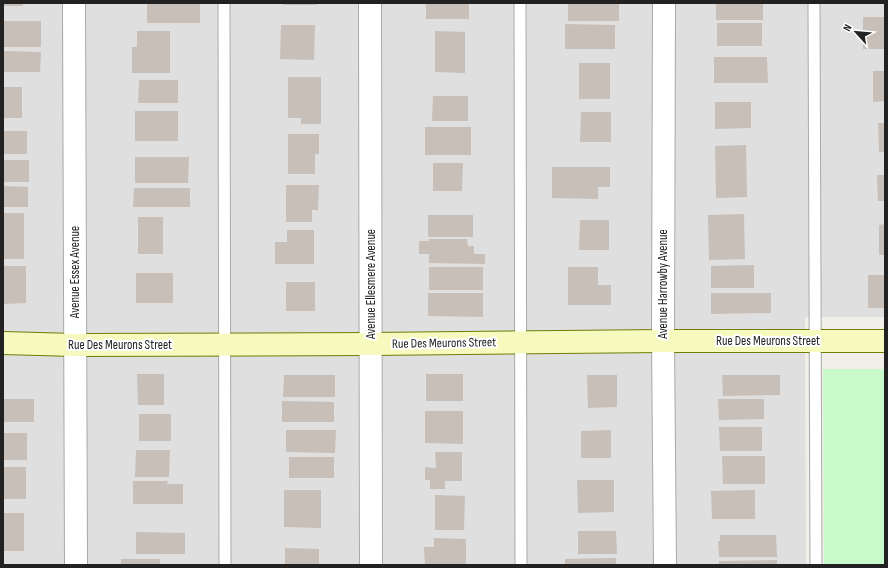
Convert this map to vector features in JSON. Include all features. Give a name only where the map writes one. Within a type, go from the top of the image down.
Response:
[{"type":"street","name":"Avenue Essex Avenue","points":[[74,3],[76,565]]},
{"type":"street","name":"Avenue Ellesmere Avenue","points":[[370,3],[371,565]]},
{"type":"street","name":"Avenue Harrowby Avenue","points":[[664,3],[662,341],[665,565]]},
{"type":"street","name":"Rue Des Meurons Street","points":[[3,343],[75,345],[885,341]]},
{"type":"lane","points":[[224,3],[225,565]]},
{"type":"lane","points":[[520,3],[521,565]]},
{"type":"lane","points":[[814,3],[816,565]]},
{"type":"shaded area","points":[[3,3],[885,3],[885,317],[805,317],[806,565],[3,565]]},
{"type":"green space","points":[[823,369],[885,369],[885,565],[824,565]]},
{"type":"building","points":[[3,3],[23,3],[23,6],[3,6]]},
{"type":"building","points":[[147,3],[200,3],[200,23],[147,23]]},
{"type":"building","points":[[283,3],[317,3],[317,5],[283,5]]},
{"type":"building","points":[[426,3],[469,3],[469,19],[426,19]]},
{"type":"building","points":[[568,3],[619,3],[619,21],[568,21]]},
{"type":"building","points":[[716,3],[763,3],[763,20],[716,20]]},
{"type":"building","points":[[863,17],[885,17],[885,49],[863,49]]},
{"type":"building","points":[[4,21],[41,21],[41,47],[4,47]]},
{"type":"building","points":[[717,23],[762,23],[762,46],[717,46]]},
{"type":"building","points":[[565,24],[615,25],[615,49],[565,49]]},
{"type":"building","points":[[281,25],[315,25],[314,60],[280,59]]},
{"type":"building","points":[[137,31],[170,31],[170,73],[132,73],[132,47],[137,47]]},
{"type":"building","points":[[435,31],[465,32],[465,73],[435,72]]},
{"type":"building","points":[[3,51],[41,52],[40,72],[3,72]]},
{"type":"building","points":[[714,57],[767,57],[768,83],[714,83]]},
{"type":"building","points":[[579,63],[610,63],[610,99],[579,99]]},
{"type":"building","points":[[873,71],[885,71],[885,101],[873,102]]},
{"type":"building","points":[[288,77],[321,77],[321,124],[301,124],[301,118],[288,118]]},
{"type":"building","points":[[139,80],[178,80],[178,103],[138,103]]},
{"type":"building","points":[[3,87],[22,87],[22,118],[3,118]]},
{"type":"building","points":[[433,96],[468,96],[468,121],[432,121]]},
{"type":"building","points":[[715,102],[751,102],[751,128],[715,129]]},
{"type":"building","points":[[135,111],[178,111],[178,141],[135,141]]},
{"type":"building","points":[[581,112],[611,112],[611,142],[580,142]]},
{"type":"building","points":[[878,123],[885,123],[885,152],[879,152]]},
{"type":"building","points":[[425,127],[471,127],[471,155],[425,155]]},
{"type":"building","points":[[3,131],[27,131],[27,154],[3,154]]},
{"type":"building","points":[[288,134],[319,134],[319,154],[315,154],[315,174],[288,174]]},
{"type":"building","points":[[746,145],[747,197],[716,198],[715,146]]},
{"type":"building","points":[[135,157],[189,157],[188,183],[135,183]]},
{"type":"building","points":[[3,160],[29,160],[29,182],[3,182]]},
{"type":"building","points":[[433,163],[463,163],[462,191],[433,191]]},
{"type":"building","points":[[552,167],[610,167],[610,187],[598,187],[598,199],[552,198]]},
{"type":"building","points":[[877,175],[885,175],[885,201],[878,201]]},
{"type":"building","points":[[286,185],[319,185],[318,210],[312,210],[312,222],[286,222]]},
{"type":"building","points":[[3,186],[28,187],[28,207],[3,207]]},
{"type":"building","points":[[134,188],[190,188],[190,207],[133,207]]},
{"type":"building","points":[[3,213],[24,213],[24,259],[3,259]]},
{"type":"building","points":[[744,214],[745,259],[709,260],[708,215]]},
{"type":"building","points":[[428,215],[473,215],[473,237],[428,237]]},
{"type":"building","points":[[138,217],[163,217],[163,254],[138,254]]},
{"type":"building","points":[[580,220],[609,220],[609,250],[579,250]]},
{"type":"building","points":[[885,224],[885,255],[879,255],[879,225]]},
{"type":"building","points":[[287,230],[314,230],[314,264],[275,264],[275,242],[287,242]]},
{"type":"building","points":[[429,239],[467,239],[468,246],[474,246],[474,254],[485,254],[485,264],[429,263],[429,254],[419,254],[419,241],[429,241]]},
{"type":"building","points":[[754,265],[754,288],[711,288],[711,266]]},
{"type":"building","points":[[3,266],[26,266],[26,303],[3,304]]},
{"type":"building","points":[[429,267],[483,267],[483,290],[429,290]]},
{"type":"building","points":[[568,267],[598,267],[598,285],[611,285],[611,305],[568,305]]},
{"type":"building","points":[[136,273],[173,273],[173,303],[136,303]]},
{"type":"building","points":[[868,275],[885,275],[885,308],[868,308]]},
{"type":"building","points":[[286,282],[315,282],[315,311],[286,311]]},
{"type":"building","points":[[428,293],[483,293],[483,317],[428,316]]},
{"type":"building","points":[[711,293],[771,293],[771,313],[711,314]]},
{"type":"building","points":[[137,374],[164,374],[164,405],[138,405]]},
{"type":"building","points":[[426,374],[463,374],[463,401],[426,401]]},
{"type":"building","points":[[284,375],[335,375],[335,397],[283,397]]},
{"type":"building","points":[[587,375],[617,375],[617,407],[588,408]]},
{"type":"building","points":[[722,375],[780,375],[780,395],[723,396]]},
{"type":"building","points":[[3,399],[34,399],[34,422],[3,422]]},
{"type":"building","points":[[718,399],[764,399],[764,419],[719,420]]},
{"type":"building","points":[[282,401],[334,402],[334,422],[282,422]]},
{"type":"building","points":[[425,411],[463,411],[463,444],[425,443]]},
{"type":"building","points":[[139,414],[171,414],[171,441],[139,441]]},
{"type":"building","points":[[719,427],[762,427],[762,451],[720,451]]},
{"type":"building","points":[[286,430],[336,430],[335,453],[286,452]]},
{"type":"building","points":[[611,430],[611,458],[581,458],[581,431]]},
{"type":"building","points":[[3,433],[27,433],[27,460],[3,460]]},
{"type":"building","points":[[136,450],[170,450],[169,477],[135,477]]},
{"type":"building","points":[[435,452],[462,452],[462,481],[445,481],[445,489],[430,489],[430,480],[425,480],[425,467],[436,468]]},
{"type":"building","points":[[722,456],[765,456],[765,484],[723,484]]},
{"type":"building","points":[[289,457],[334,457],[334,478],[289,478]]},
{"type":"building","points":[[3,467],[26,467],[26,499],[3,499]]},
{"type":"building","points":[[577,480],[614,480],[614,512],[578,513]]},
{"type":"building","points":[[133,481],[168,481],[167,484],[183,484],[183,504],[133,504]]},
{"type":"building","points":[[284,490],[321,490],[321,528],[284,527]]},
{"type":"building","points":[[755,490],[755,519],[712,519],[711,491]]},
{"type":"building","points":[[435,495],[465,496],[464,530],[435,530]]},
{"type":"building","points":[[3,513],[24,513],[24,551],[3,551]]},
{"type":"building","points":[[578,531],[616,531],[617,554],[578,554]]},
{"type":"building","points":[[136,532],[185,533],[185,554],[136,554]]},
{"type":"building","points":[[720,535],[776,535],[777,557],[719,557],[718,541],[720,541]]},
{"type":"building","points":[[434,538],[466,539],[466,565],[425,565],[424,547],[434,547]]},
{"type":"building","points":[[285,548],[319,549],[319,565],[285,565]]},
{"type":"building","points":[[616,558],[616,565],[565,565],[565,559]]},
{"type":"building","points":[[121,559],[160,559],[160,565],[121,565]]},
{"type":"building","points":[[777,560],[777,565],[719,565],[719,561]]}]
